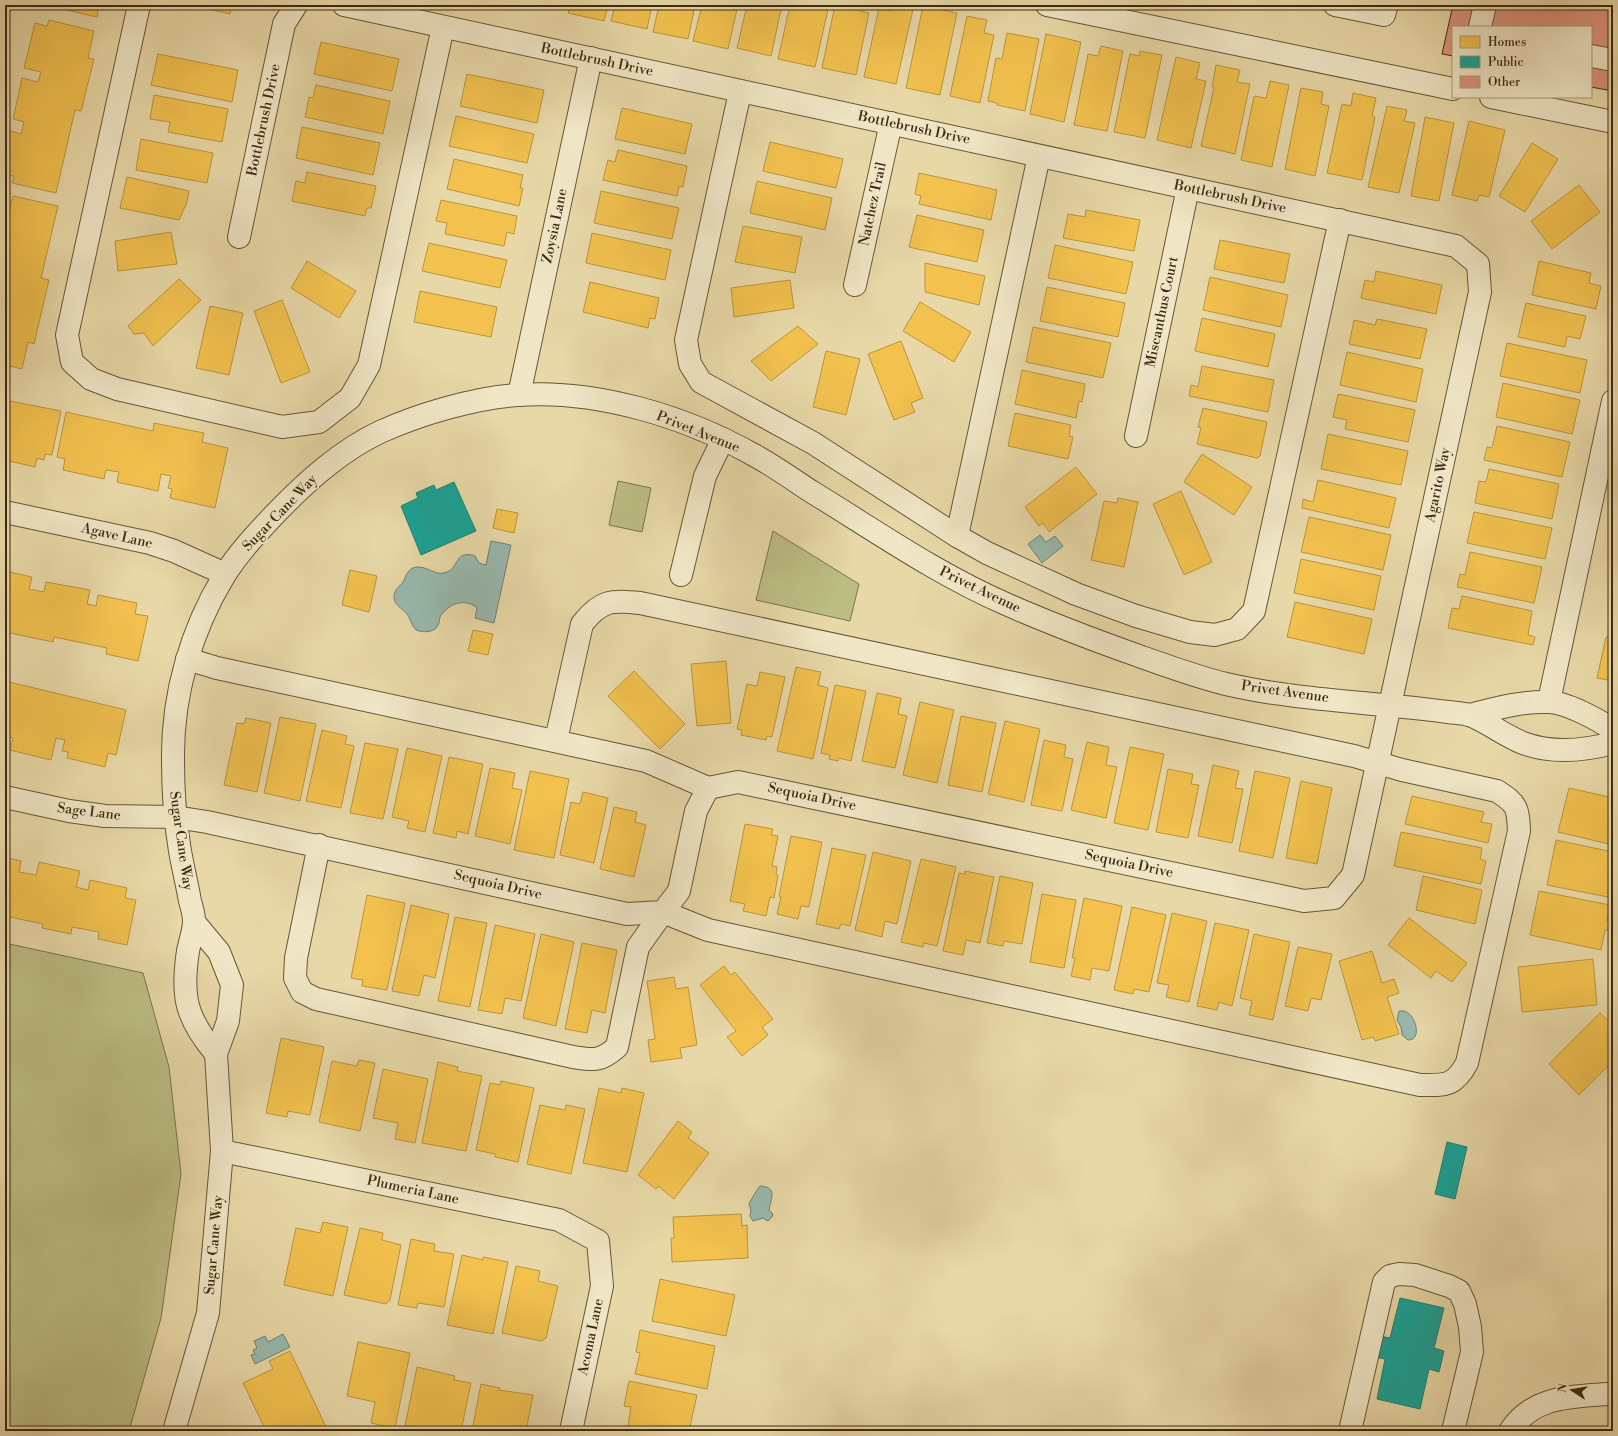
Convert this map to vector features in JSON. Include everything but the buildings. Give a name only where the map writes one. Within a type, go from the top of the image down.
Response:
[{"type":"street","points":[[138,5],[67,335],[72,362],[91,379],[117,389],[282,427],[319,422],[350,398],[369,365],[443,27]]},
{"type":"street","name":"Bottlebrush Drive","points":[[239,237],[284,24],[296,5]]},
{"type":"street","name":"Bottlebrush Drive","points":[[344,5],[1456,246],[1478,264]]},
{"type":"street","points":[[1046,5],[1452,89]]},
{"type":"street","points":[[1335,5],[1384,15],[1386,5]]},
{"type":"street","points":[[1480,26],[1485,5]]},
{"type":"street","points":[[1592,56],[1613,60]]},
{"type":"street","name":"Zoysia Lane","points":[[519,395],[591,58]]},
{"type":"street","points":[[740,92],[686,340],[690,364],[701,382],[813,443],[957,536],[987,553],[1076,594],[1136,616],[1190,632],[1215,636],[1237,629],[1254,611],[1340,220]]},
{"type":"street","points":[[1496,98],[1613,122]]},
{"type":"street","name":"Natchez Trail","points":[[855,285],[891,123]]},
{"type":"street","points":[[957,536],[1039,156]]},
{"type":"street","name":"Miscanthus Court","points":[[1136,436],[1188,188]]},
{"type":"street","name":"Agarito Way","points":[[1391,704],[1480,292],[1478,264]]},
{"type":"street","name":"Privet Avenue","points":[[519,395],[560,396],[593,399],[630,406],[673,419],[723,439],[754,455],[926,563],[961,583],[1053,623],[1151,660],[1227,684],[1303,696],[1391,704],[1469,715],[1524,743],[1545,749],[1573,751],[1613,744]]},
{"type":"street","name":"Sugar Cane Way","points":[[216,1054],[195,1026],[184,990],[194,922],[175,817],[173,750],[175,716],[187,659],[196,633],[225,574],[260,530],[291,498],[320,472],[348,451],[380,433],[421,417],[460,405],[519,395]]},
{"type":"street","points":[[1549,702],[1613,401]]},
{"type":"street","points":[[682,575],[705,476],[723,439]]},
{"type":"street","name":"Agave Lane","points":[[5,512],[150,543],[174,551],[225,574]]},
{"type":"street","points":[[556,740],[582,624],[591,613],[606,603],[620,601],[640,603],[1346,754],[1402,770],[1497,791],[1510,799],[1519,811],[1519,831],[1467,1063],[1460,1075],[1445,1085],[1420,1085],[708,930],[663,912]]},
{"type":"street","points":[[187,659],[224,669],[556,740],[646,761],[708,788],[696,811],[679,891],[638,947],[617,1047],[606,1056],[592,1059],[573,1057],[316,999],[302,992],[296,978],[296,958],[319,845]]},
{"type":"street","name":"Privet Avenue","points":[[1469,715],[1506,706],[1549,702],[1573,708],[1613,730]]},
{"type":"street","name":"Sequoia Drive","points":[[708,788],[738,782],[1304,901],[1334,898],[1353,875],[1391,704]]},
{"type":"street","name":"Sage Lane","points":[[5,797],[69,811],[105,816],[175,817]]},
{"type":"street","name":"Sequoia Drive","points":[[175,817],[319,845],[627,914],[663,912]]},
{"type":"street","name":"Sugar Cane Way","points":[[174,1431],[208,1313],[222,1151],[216,1054],[228,1021],[232,985],[219,952],[194,922]]},
{"type":"street","name":"Plumeria Lane","points":[[222,1151],[559,1220],[598,1241]]},
{"type":"street","name":"Acoma Lane","points":[[571,1431],[602,1286],[598,1241]]},
{"type":"street","points":[[1350,1431],[1384,1282],[1390,1276],[1399,1274],[1415,1275],[1449,1286],[1459,1291],[1465,1304],[1470,1327],[1472,1352],[1453,1431]]},
{"type":"street","points":[[1510,1431],[1527,1414],[1541,1404],[1560,1398],[1608,1394],[1613,1395]]},
{"type":"green space","points":[[618,481],[651,488],[642,532],[609,525]]},
{"type":"green space","points":[[773,531],[859,584],[850,621],[756,600]]},
{"type":"green space","points":[[5,943],[143,973],[169,1067],[181,1174],[161,1318],[129,1431],[5,1431]]},
{"type":"water","points":[[1040,535],[1046,542],[1055,536],[1063,546],[1042,563],[1028,544]]},
{"type":"water","points":[[491,541],[511,545],[494,623],[475,618],[477,608],[473,605],[468,603],[458,603],[445,610],[440,616],[439,623],[435,629],[426,632],[416,630],[407,614],[395,602],[394,599],[396,590],[403,582],[409,571],[418,567],[438,573],[444,573],[453,568],[463,555],[475,556],[479,563],[486,565]]},
{"type":"water","points":[[1399,1011],[1404,1011],[1414,1020],[1416,1035],[1412,1039],[1408,1040],[1402,1035],[1401,1027],[1397,1020]]},
{"type":"water","points":[[760,1186],[769,1188],[772,1194],[769,1210],[773,1214],[768,1221],[763,1218],[753,1221],[750,1216],[751,1210],[749,1204]]},
{"type":"water","points":[[283,1334],[290,1347],[255,1364],[251,1355],[255,1354],[253,1350],[257,1348],[254,1341],[265,1336],[268,1342]]}]
